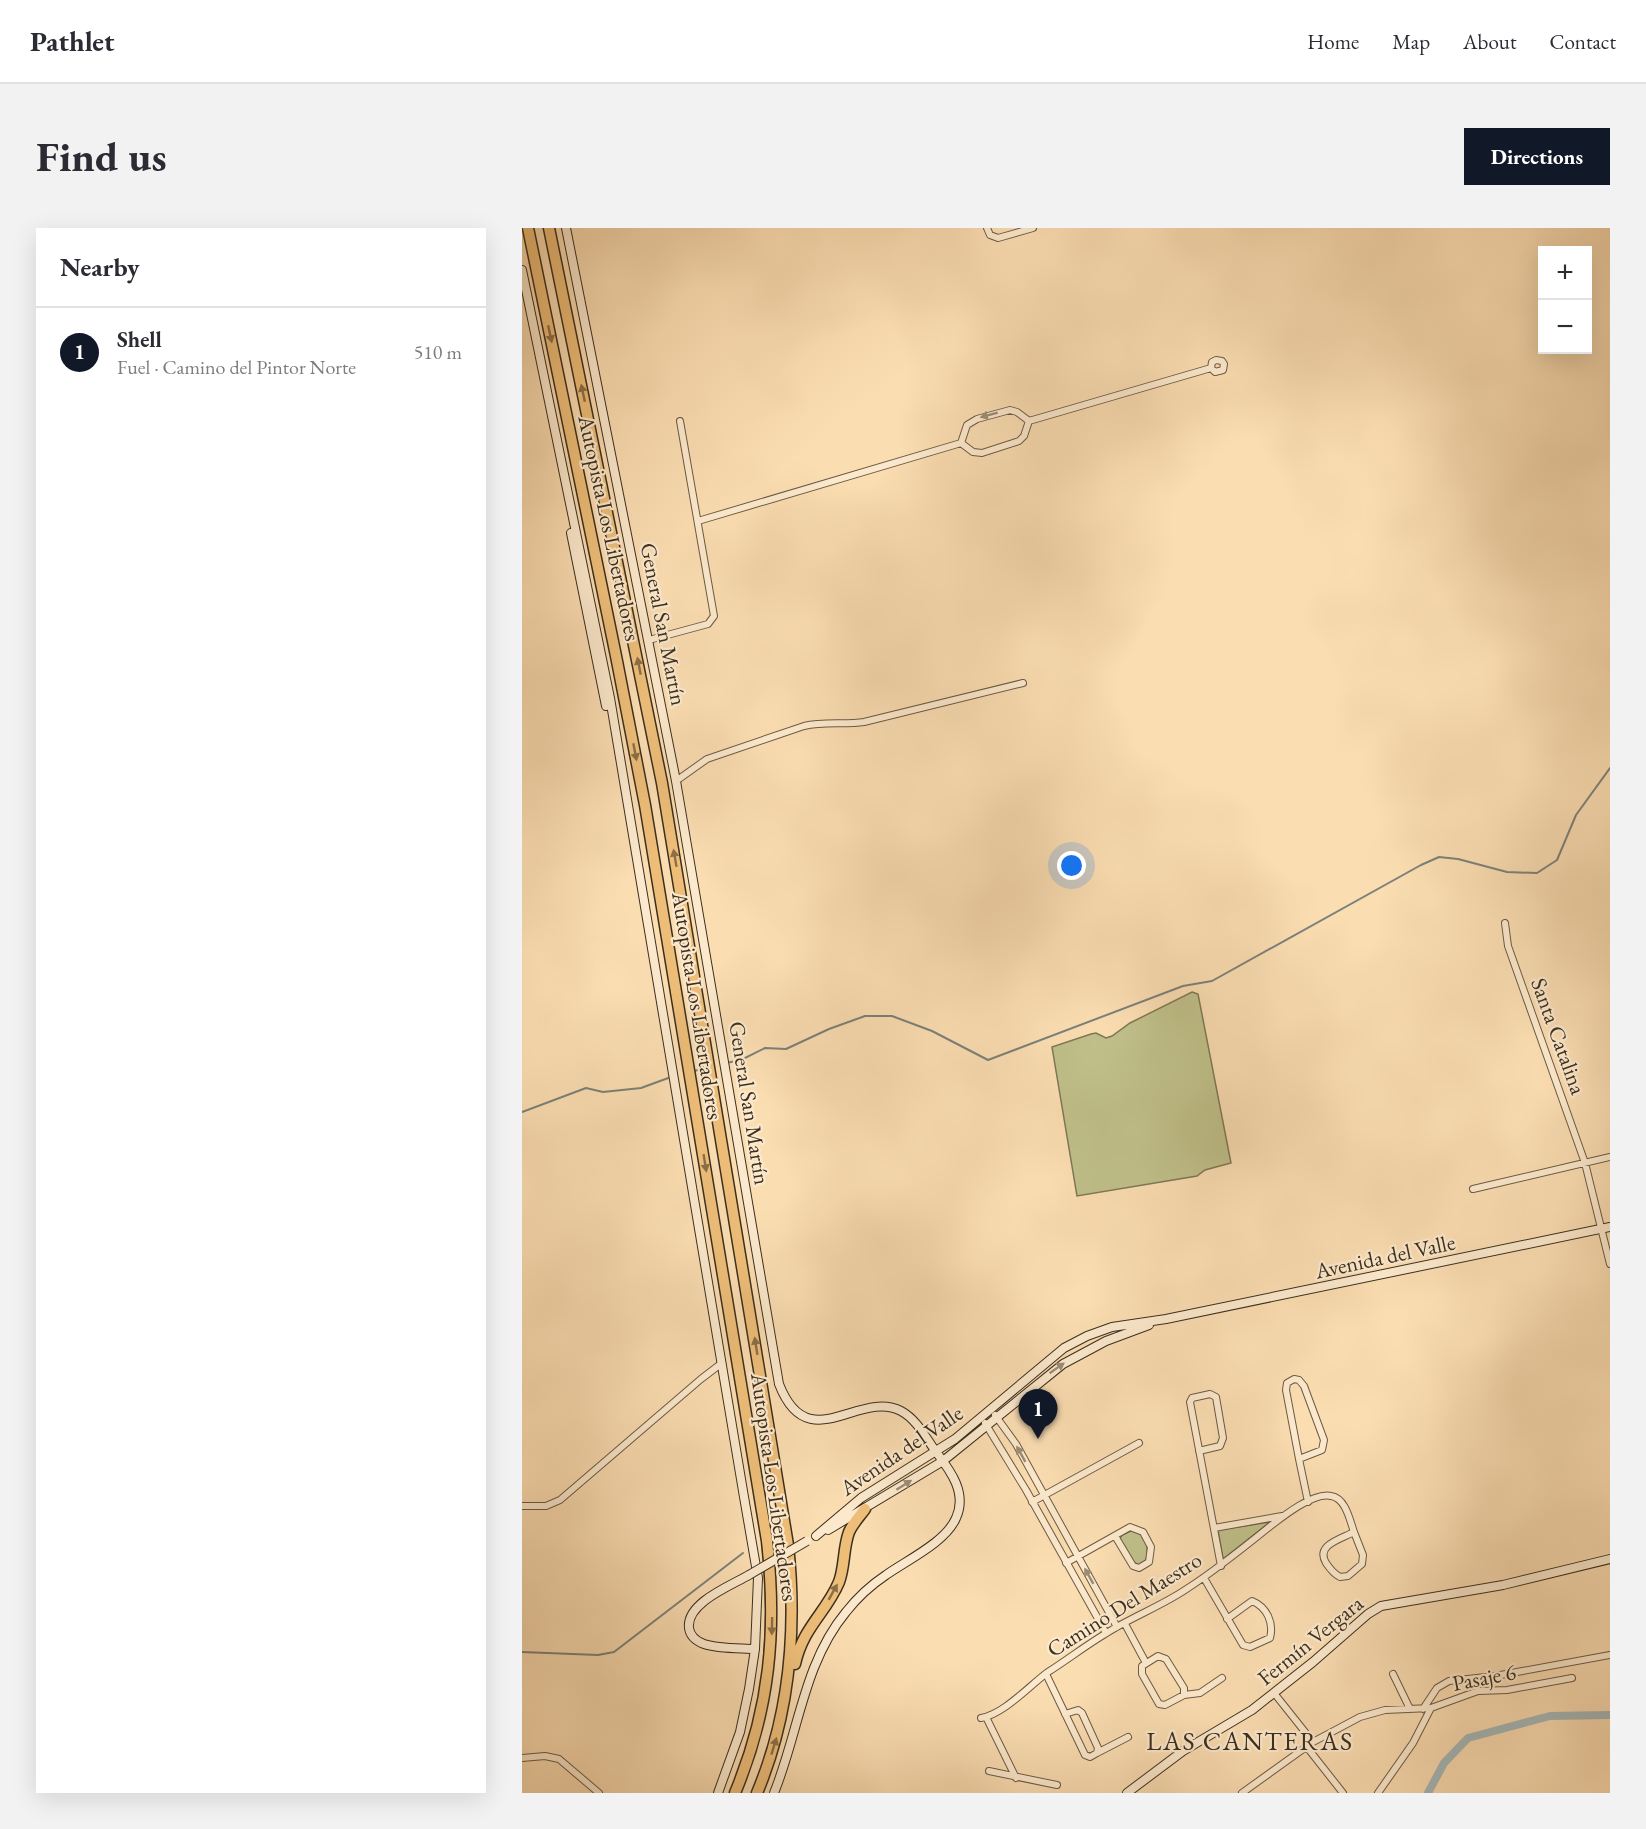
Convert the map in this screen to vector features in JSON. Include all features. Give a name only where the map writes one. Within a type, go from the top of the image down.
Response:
[{"type":"highway","name":"Autopista Los Libertadores","points":[[528,228],[628,716],[765,1525],[771,1582],[772,1634],[767,1683],[756,1733],[735,1793]]},
{"type":"highway","name":"Autopista Los Libertadores","points":[[549,228],[653,738],[705,1040],[790,1563],[792,1626],[790,1666],[776,1739],[757,1793]]},
{"type":"highway","points":[[784,1702],[804,1637],[837,1587],[844,1564],[849,1532],[866,1509]]},
{"type":"street","name":"General San Martín","points":[[566,228],[676,781],[722,1040],[776,1371],[785,1397],[800,1413],[821,1420],[841,1417],[873,1407],[897,1409],[914,1421],[936,1450],[959,1490],[960,1504],[957,1518],[942,1536],[861,1595],[834,1628],[813,1668],[793,1740],[774,1793]]},
{"type":"street","points":[[987,228],[990,235],[998,238],[1034,228]]},
{"type":"street","points":[[522,270],[607,683],[758,1567],[759,1590],[749,1689],[740,1732],[718,1793]]},
{"type":"street","points":[[961,443],[967,425],[977,419],[1013,411],[1029,421],[1211,368]]},
{"type":"street","points":[[649,640],[708,624],[713,619],[714,613],[680,421]]},
{"type":"street","points":[[961,443],[970,451],[979,453],[1017,442],[1024,435],[1029,421]]},
{"type":"street","points":[[698,521],[961,443]]},
{"type":"street","points":[[676,781],[703,761],[804,726],[864,722],[1023,682]]},
{"type":"street","name":"Santa Catalina","points":[[1505,923],[1508,946],[1606,1228],[1610,1264]]},
{"type":"street","points":[[1473,1189],[1610,1157]]},
{"type":"street","name":"Avenida del Valle","points":[[816,1536],[861,1498],[955,1439],[1053,1356],[1075,1342],[1112,1327],[1166,1319],[1606,1228]]},
{"type":"street","name":"Avenida del Valle","points":[[754,1649],[705,1645],[693,1636],[689,1626],[691,1615],[697,1606],[866,1509],[943,1461],[987,1427],[1039,1381],[1074,1357],[1106,1341],[1166,1319]]},
{"type":"street","points":[[522,1506],[546,1506],[560,1500],[722,1363]]},
{"type":"street","points":[[1299,1459],[1322,1450],[1324,1440],[1304,1386],[1299,1380],[1294,1379],[1287,1383],[1286,1390],[1299,1459],[1308,1502]]},
{"type":"street","points":[[1199,1451],[1220,1446],[1223,1438],[1216,1397],[1210,1394],[1192,1398],[1190,1402],[1199,1451],[1215,1528],[1221,1566]]},
{"type":"street","points":[[991,1408],[996,1419],[1016,1444],[1117,1627]]},
{"type":"street","points":[[980,1418],[1032,1502],[1106,1633]]},
{"type":"street","points":[[1032,1502],[1139,1443]]},
{"type":"street","name":"Camino Del Maestro","points":[[1016,1778],[984,1718],[997,1712],[1046,1674],[1106,1633],[1204,1578],[1283,1516],[1308,1502],[1323,1495],[1334,1496],[1346,1509],[1363,1555],[1362,1564],[1348,1576],[1340,1577],[1328,1567],[1323,1558],[1324,1551],[1326,1546],[1354,1532]]},
{"type":"street","name":"Camino Del Maestro","points":[[1215,1528],[1283,1516]]},
{"type":"street","points":[[1066,1563],[1130,1527],[1143,1532],[1151,1546],[1149,1562],[1139,1568],[1133,1566],[1115,1536]]},
{"type":"street","name":"Fermín Vergara","points":[[1127,1793],[1183,1751],[1242,1717],[1381,1605],[1503,1585],[1610,1560]]},
{"type":"street","points":[[1204,1578],[1227,1619],[1243,1645],[1250,1647],[1270,1638],[1272,1624],[1259,1603],[1252,1601],[1227,1619]]},
{"type":"street","points":[[1125,1624],[1146,1663]]},
{"type":"street","name":"Pasaje 6","points":[[1423,1709],[1437,1688],[1449,1681],[1495,1676],[1610,1655]]},
{"type":"street","points":[[1184,1695],[1184,1688],[1166,1659],[1158,1656],[1142,1666],[1142,1674],[1159,1704],[1165,1705],[1184,1695],[1200,1693],[1222,1678]]},
{"type":"street","points":[[1046,1674],[1085,1755],[1090,1757],[1128,1737]]},
{"type":"street","points":[[1393,1674],[1410,1709]]},
{"type":"street","name":"Pasaje 6","points":[[1378,1793],[1413,1743],[1431,1708],[1478,1691],[1507,1690],[1572,1678]]},
{"type":"street","points":[[1274,1693],[1312,1742]]},
{"type":"street","points":[[1242,1793],[1312,1742],[1367,1715],[1385,1710],[1431,1708]]},
{"type":"street","points":[[1065,1714],[1078,1710],[1082,1713],[1098,1748],[1097,1753]]},
{"type":"street","points":[[1306,1746],[1343,1793]]},
{"type":"street","points":[[522,1758],[545,1756],[559,1759],[599,1793]]},
{"type":"street","points":[[989,1771],[1057,1785]]},
{"type":"green space","points":[[1192,992],[1198,994],[1231,1163],[1205,1170],[1197,1176],[1077,1196],[1052,1047],[1096,1033],[1106,1038],[1112,1036],[1130,1023]]},
{"type":"green space","points":[[1270,1522],[1223,1559],[1218,1530]]},
{"type":"green space","points":[[1131,1531],[1141,1534],[1146,1542],[1145,1563],[1140,1566],[1131,1560],[1120,1539],[1122,1535]]},
{"type":"waterway","points":[[726,1063],[741,1060],[765,1048],[786,1049],[829,1029],[865,1016],[892,1016],[932,1031],[988,1060],[1183,986],[1212,981],[1439,857],[1458,859],[1507,872],[1537,873],[1557,860],[1576,815],[1610,768]]},
{"type":"waterway","points":[[694,1071],[706,1068]]},
{"type":"waterway","points":[[522,1112],[586,1088],[603,1092],[641,1088],[671,1077]]},
{"type":"waterway","points":[[522,1652],[598,1655],[614,1652],[743,1553]]},
{"type":"waterway","points":[[1428,1793],[1444,1763],[1468,1738],[1550,1716],[1610,1715]]},
{"type":"place","name":"Shell","points":[[1038,1439]]},
{"type":"district","name":"LAS CANTERAS","points":[[1250,1741]]}]
